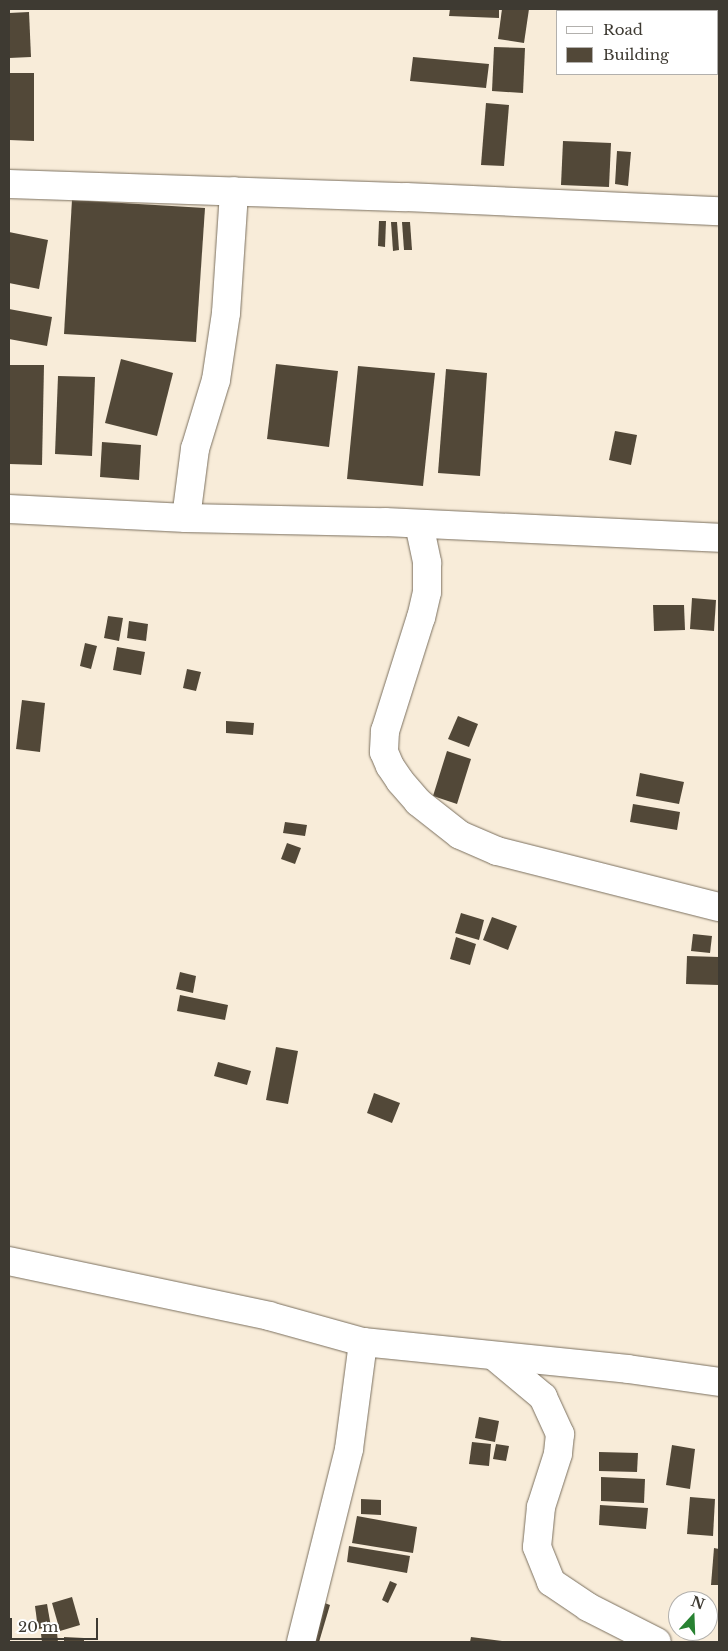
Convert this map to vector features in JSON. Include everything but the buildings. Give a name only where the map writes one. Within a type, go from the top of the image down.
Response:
[{"type":"street","points":[[9,184],[234,191],[719,211]]},
{"type":"street","points":[[186,518],[195,449],[218,371],[226,313],[234,191]]},
{"type":"street","points":[[9,509],[186,518],[419,524],[719,538]]},
{"type":"street","points":[[419,524],[427,563],[427,592],[385,731],[384,752],[390,766],[400,781],[418,802],[460,835],[497,851],[719,907]]},
{"type":"street","points":[[9,1260],[269,1316],[363,1342],[628,1370],[719,1382]]},
{"type":"street","points":[[301,1642],[349,1449],[363,1342]]},
{"type":"street","points":[[494,1356],[543,1397],[560,1434],[558,1454],[541,1507],[537,1547],[551,1582],[588,1607],[656,1642]]}]
